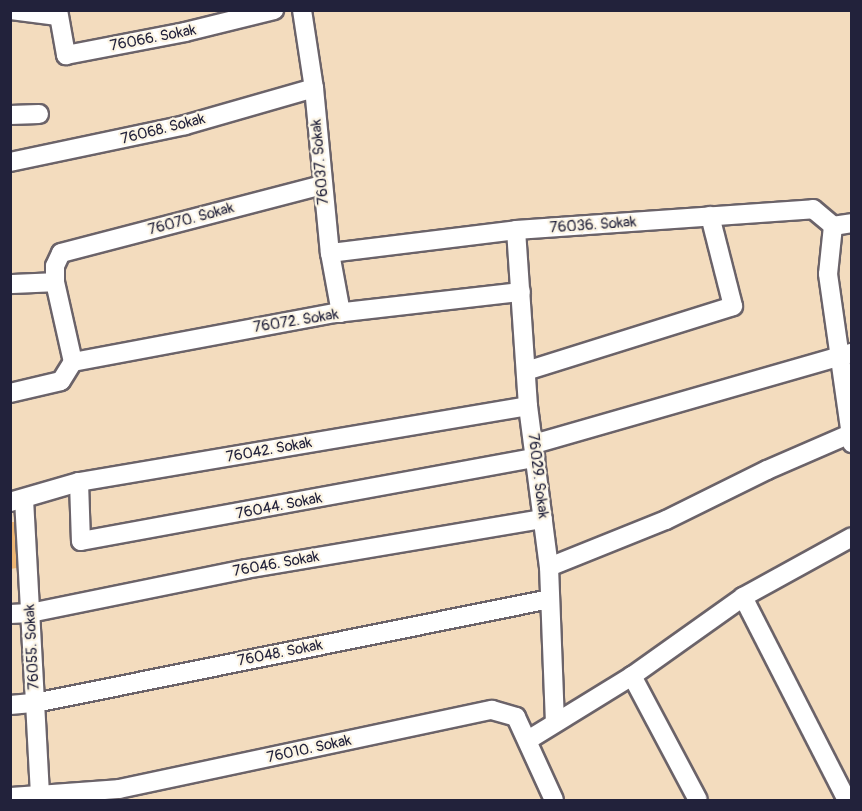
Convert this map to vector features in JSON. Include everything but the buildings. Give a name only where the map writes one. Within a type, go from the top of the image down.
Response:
[{"type":"street","points":[[11,10],[58,13]]},
{"type":"street","name":"76066. Sokak","points":[[58,13],[66,55],[185,32],[274,10]]},
{"type":"street","name":"76037. Sokak","points":[[302,10],[314,88],[330,253],[341,313]]},
{"type":"street","name":"76068. Sokak","points":[[10,162],[185,125],[314,88]]},
{"type":"street","points":[[10,115],[39,114]]},
{"type":"street","name":"76070. Sokak","points":[[55,282],[55,266],[61,253],[322,185]]},
{"type":"street","name":"76036. Sokak","points":[[330,253],[516,230],[813,209],[833,225]]},
{"type":"street","points":[[526,371],[733,306],[710,216]]},
{"type":"street","points":[[549,567],[666,520],[767,470],[851,437],[846,354],[828,274],[833,225],[852,223]]},
{"type":"street","name":"76029. Sokak","points":[[516,230],[528,406],[549,567],[555,723]]},
{"type":"street","points":[[10,284],[55,282],[73,362],[61,381],[10,393]]},
{"type":"street","name":"76072. Sokak","points":[[73,362],[187,339],[341,313],[521,292]]},
{"type":"street","points":[[534,451],[846,354]]},
{"type":"street","name":"76042. Sokak","points":[[17,500],[79,482],[528,406]]},
{"type":"street","name":"76044. Sokak","points":[[79,482],[81,541],[534,451]]},
{"type":"street","name":"76055. Sokak","points":[[17,500],[30,613],[40,795]]},
{"type":"street","name":"76046. Sokak","points":[[10,614],[30,613],[246,569],[543,519]]},
{"type":"street","points":[[528,740],[632,675],[743,597],[852,537]]},
{"type":"street","points":[[743,597],[848,801]]},
{"type":"street","name":"76048. Sokak","points":[[10,705],[35,704],[550,599]]},
{"type":"street","points":[[632,675],[698,801]]},
{"type":"street","name":"76010. Sokak","points":[[10,797],[119,789],[492,710],[516,717],[554,801]]}]
